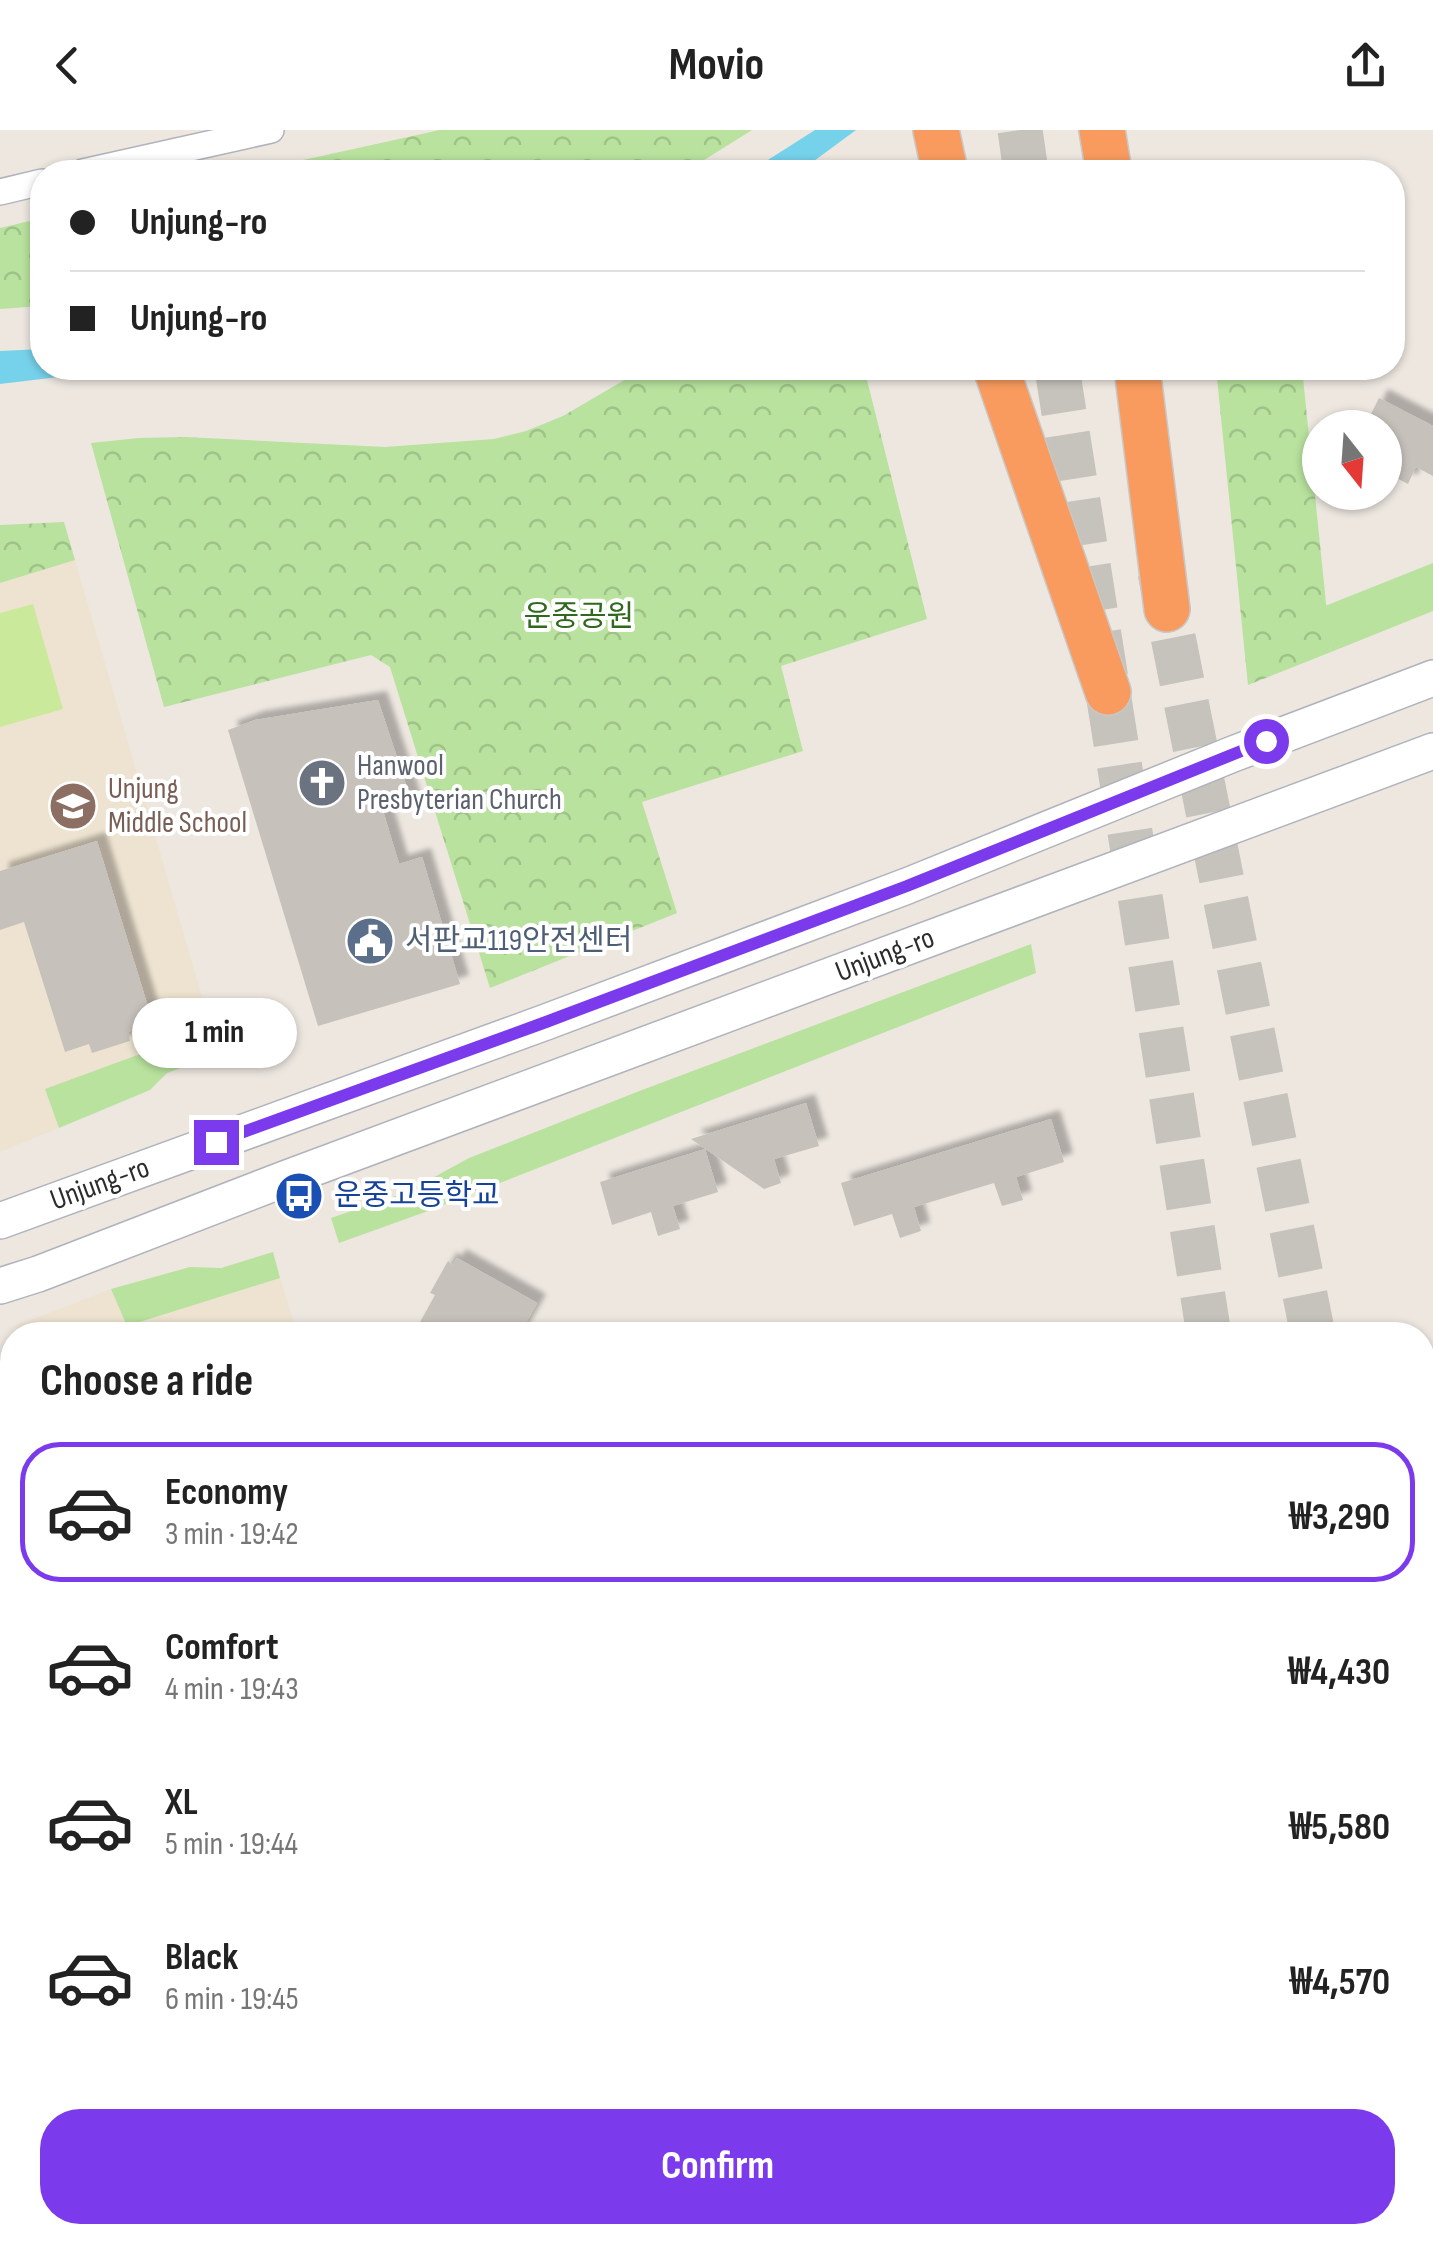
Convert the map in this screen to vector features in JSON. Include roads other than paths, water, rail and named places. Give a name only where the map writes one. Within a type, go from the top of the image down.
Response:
[{"type":"highway","points":[[936,130],[942,160]]},
{"type":"highway","points":[[1102,130],[1107,160]]},
{"type":"highway","points":[[1000,380],[1108,692]]},
{"type":"highway","points":[[1138,380],[1167,609]]},
{"type":"main road","name":"Unjung-ro","points":[[0,1220],[528,1029],[907,886],[1433,678]]},
{"type":"main road","name":"Unjung-ro","points":[[0,1286],[1433,751]]},
{"type":"street","points":[[137,160],[271,130]]},
{"type":"street","points":[[0,192],[30,185]]},
{"type":"water","points":[[815,130],[856,130],[815,160],[768,160]]},
{"type":"water","points":[[30,350],[30,380],[33,380],[0,384],[0,351]]},
{"type":"tunnel","points":[[1020,130],[1024,160]]},
{"type":"tunnel","points":[[1059,380],[1207,1322]]},
{"type":"tunnel","points":[[1160,572],[1310,1322]]},
{"type":"place","name":"Hanwool Presbyterian Church","points":[[322,783]]},
{"type":"place","name":"Unjung Middle School","points":[[73,806]]},
{"type":"place","name":"서판교119안전센터","points":[[370,941]]},
{"type":"place","name":"운중고등학교","points":[[299,1196]]},
{"type":"park label","name":"운중공원","points":[[579,617]]}]
